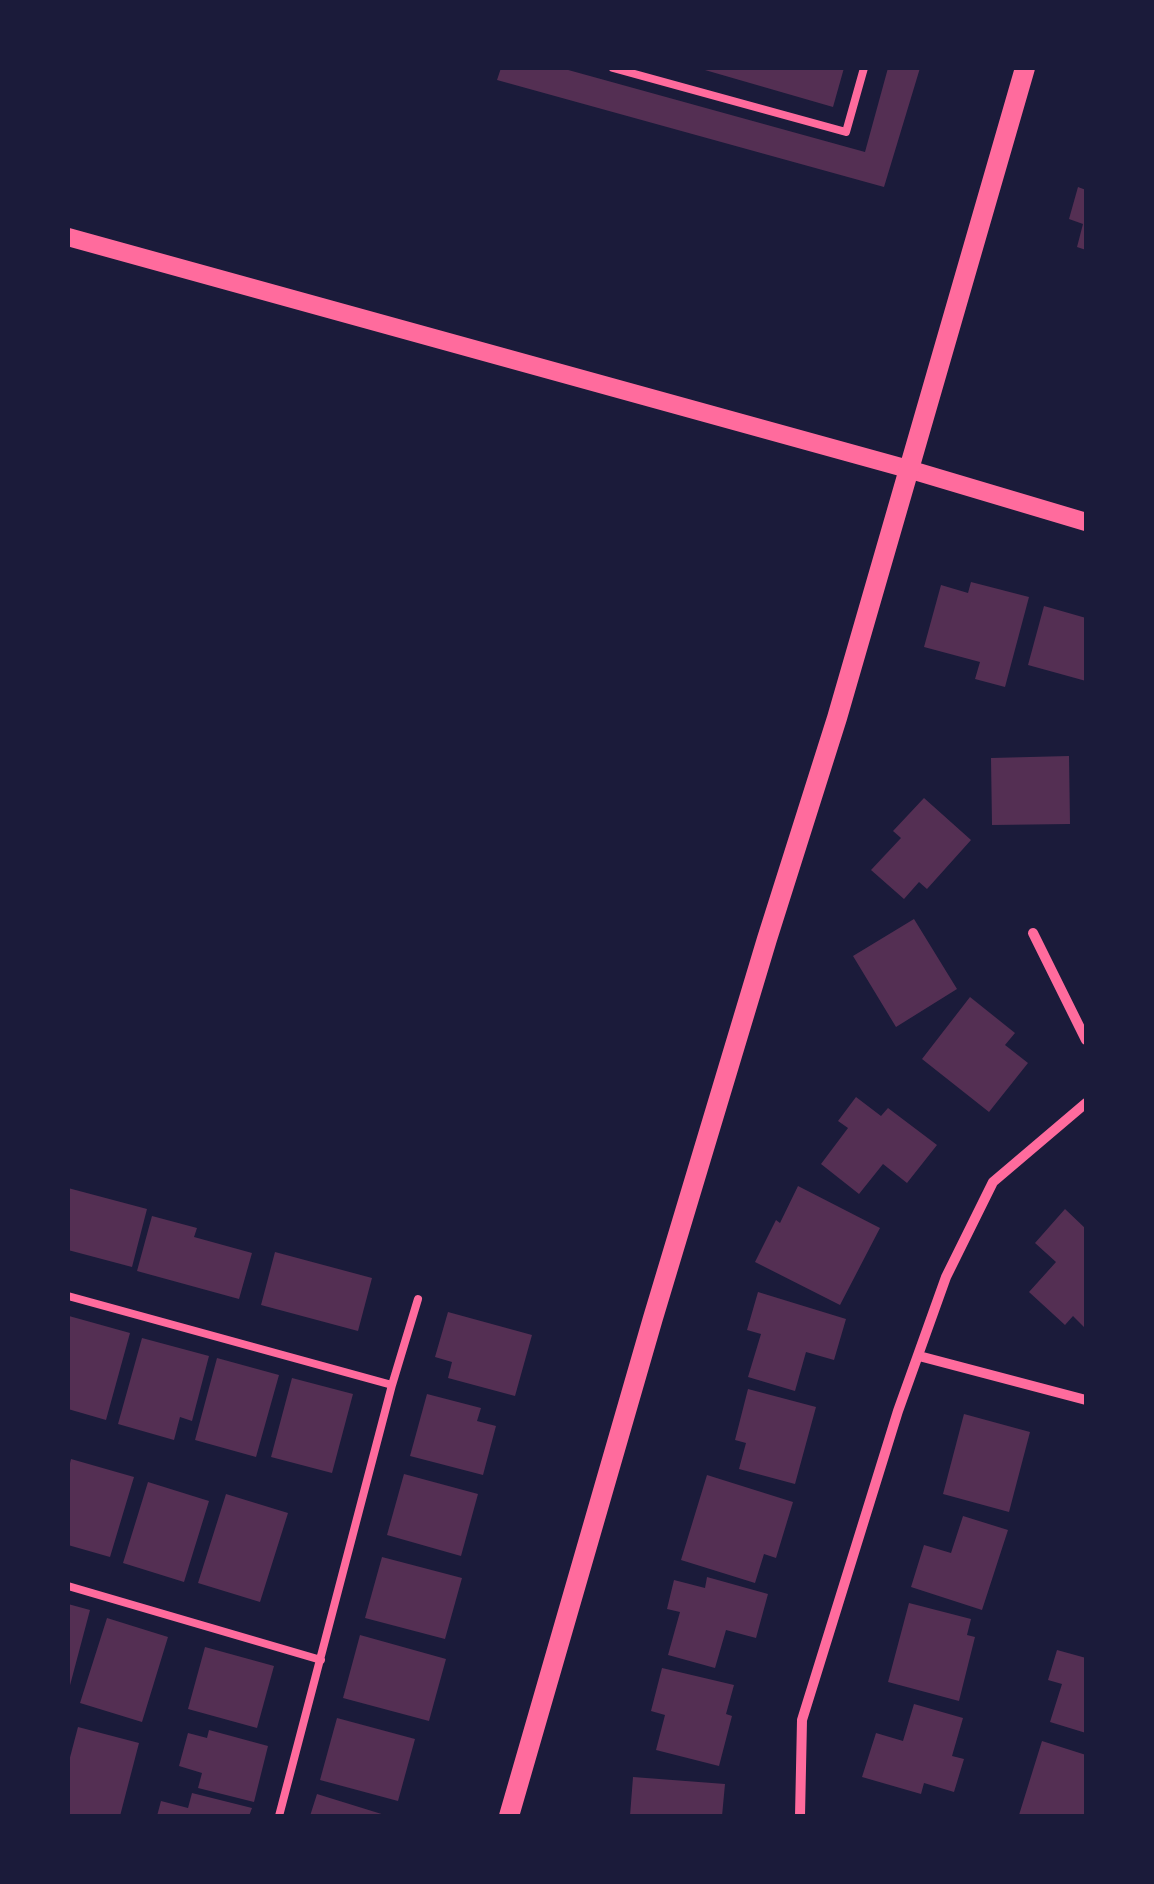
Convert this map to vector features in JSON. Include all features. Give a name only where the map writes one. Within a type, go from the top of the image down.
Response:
[{"type":"main road","points":[[508,1816],[659,1299],[837,718],[1025,68]]},
{"type":"street","points":[[68,237],[1086,522]]},
{"type":"street","points":[[1033,933],[1086,1040]]},
{"type":"street","points":[[800,1816],[802,1720],[898,1410],[946,1277],[993,1182],[1086,1103]]},
{"type":"street","points":[[918,1356],[1086,1400]]},
{"type":"lane","points":[[612,68],[846,132],[864,68]]},
{"type":"lane","points":[[68,1296],[392,1385]]},
{"type":"lane","points":[[279,1816],[418,1299]]},
{"type":"lane","points":[[68,1586],[321,1660]]},
{"type":"building","points":[[501,68],[561,68],[865,152],[888,68],[920,68],[884,187],[497,80]]},
{"type":"building","points":[[698,68],[844,68],[833,107]]},
{"type":"building","points":[[1078,187],[1086,190],[1086,250],[1077,247],[1083,224],[1069,219]]},
{"type":"building","points":[[971,582],[1029,597],[1005,687],[975,679],[980,662],[924,647],[941,585],[968,593]]},
{"type":"building","points":[[1044,606],[1086,618],[1086,681],[1028,665]]},
{"type":"building","points":[[1069,756],[1070,824],[992,825],[991,758]]},
{"type":"building","points":[[924,798],[971,840],[927,889],[919,882],[904,899],[871,870],[901,838],[893,831]]},
{"type":"building","points":[[914,919],[957,989],[896,1027],[853,956]]},
{"type":"building","points":[[970,997],[1015,1033],[1005,1045],[1028,1063],[989,1112],[922,1059]]},
{"type":"building","points":[[856,1097],[881,1116],[888,1108],[937,1145],[907,1183],[883,1164],[859,1194],[821,1164],[848,1128],[838,1121]]},
{"type":"building","points":[[798,1186],[880,1228],[840,1305],[755,1262]]},
{"type":"building","points":[[68,1188],[147,1209],[132,1267],[68,1250]]},
{"type":"building","points":[[1065,1209],[1086,1229],[1086,1329],[1073,1316],[1065,1325],[1029,1292],[1056,1262],[1035,1243]]},
{"type":"building","points":[[152,1216],[197,1228],[194,1237],[252,1253],[239,1299],[137,1271]]},
{"type":"building","points":[[275,1252],[372,1278],[358,1331],[261,1305]]},
{"type":"building","points":[[758,1292],[846,1319],[834,1360],[806,1352],[795,1391],[748,1377],[761,1334],[747,1330]]},
{"type":"building","points":[[448,1312],[532,1335],[515,1396],[448,1378],[452,1362],[435,1357]]},
{"type":"building","points":[[69,1316],[130,1333],[106,1420],[68,1409]]},
{"type":"building","points":[[142,1338],[209,1356],[192,1421],[180,1417],[174,1440],[118,1424]]},
{"type":"building","points":[[217,1358],[279,1375],[256,1457],[195,1440]]},
{"type":"building","points":[[292,1378],[353,1394],[332,1473],[271,1457]]},
{"type":"building","points":[[748,1389],[816,1407],[795,1484],[739,1469],[746,1443],[735,1440]]},
{"type":"building","points":[[427,1394],[481,1408],[477,1421],[496,1426],[483,1475],[410,1456]]},
{"type":"building","points":[[964,1414],[1030,1432],[1009,1512],[943,1494]]},
{"type":"building","points":[[71,1459],[134,1477],[110,1557],[68,1545]]},
{"type":"building","points":[[404,1474],[478,1494],[461,1556],[387,1535]]},
{"type":"building","points":[[707,1475],[793,1502],[776,1558],[764,1554],[755,1583],[681,1560]]},
{"type":"building","points":[[148,1482],[209,1501],[184,1582],[123,1563]]},
{"type":"building","points":[[226,1494],[288,1513],[260,1602],[198,1583]]},
{"type":"building","points":[[963,1516],[1008,1530],[982,1610],[911,1587],[924,1545],[951,1553]]},
{"type":"building","points":[[382,1557],[462,1578],[445,1639],[365,1618]]},
{"type":"building","points":[[707,1577],[768,1594],[756,1638],[726,1630],[715,1668],[668,1655],[680,1612],[667,1609],[674,1580],[705,1588]]},
{"type":"building","points":[[909,1603],[971,1619],[967,1635],[975,1637],[959,1701],[888,1682]]},
{"type":"building","points":[[68,1604],[90,1610],[69,1689],[68,1689]]},
{"type":"building","points":[[107,1618],[168,1637],[142,1722],[80,1703]]},
{"type":"building","points":[[360,1635],[446,1659],[429,1721],[343,1698]]},
{"type":"building","points":[[205,1647],[274,1666],[257,1728],[188,1709]]},
{"type":"building","points":[[1057,1650],[1086,1658],[1086,1733],[1050,1722],[1062,1684],[1048,1680]]},
{"type":"building","points":[[662,1668],[734,1685],[726,1714],[732,1716],[719,1766],[656,1750],[665,1715],[651,1711]]},
{"type":"building","points":[[914,1704],[963,1718],[952,1756],[964,1759],[954,1792],[924,1783],[921,1794],[862,1777],[876,1733],[903,1741]]},
{"type":"building","points":[[337,1718],[415,1739],[398,1801],[320,1780]]},
{"type":"building","points":[[78,1727],[139,1743],[120,1816],[68,1816],[68,1765]]},
{"type":"building","points":[[209,1730],[268,1746],[254,1802],[198,1788],[202,1773],[179,1766],[188,1733],[207,1738]]},
{"type":"building","points":[[1042,1741],[1086,1755],[1086,1816],[1019,1815]]},
{"type":"building","points":[[633,1777],[725,1784],[722,1816],[630,1816]]},
{"type":"building","points":[[192,1793],[252,1808],[249,1816],[157,1816],[161,1801],[188,1808]]},
{"type":"building","points":[[317,1794],[388,1816],[310,1816]]}]
